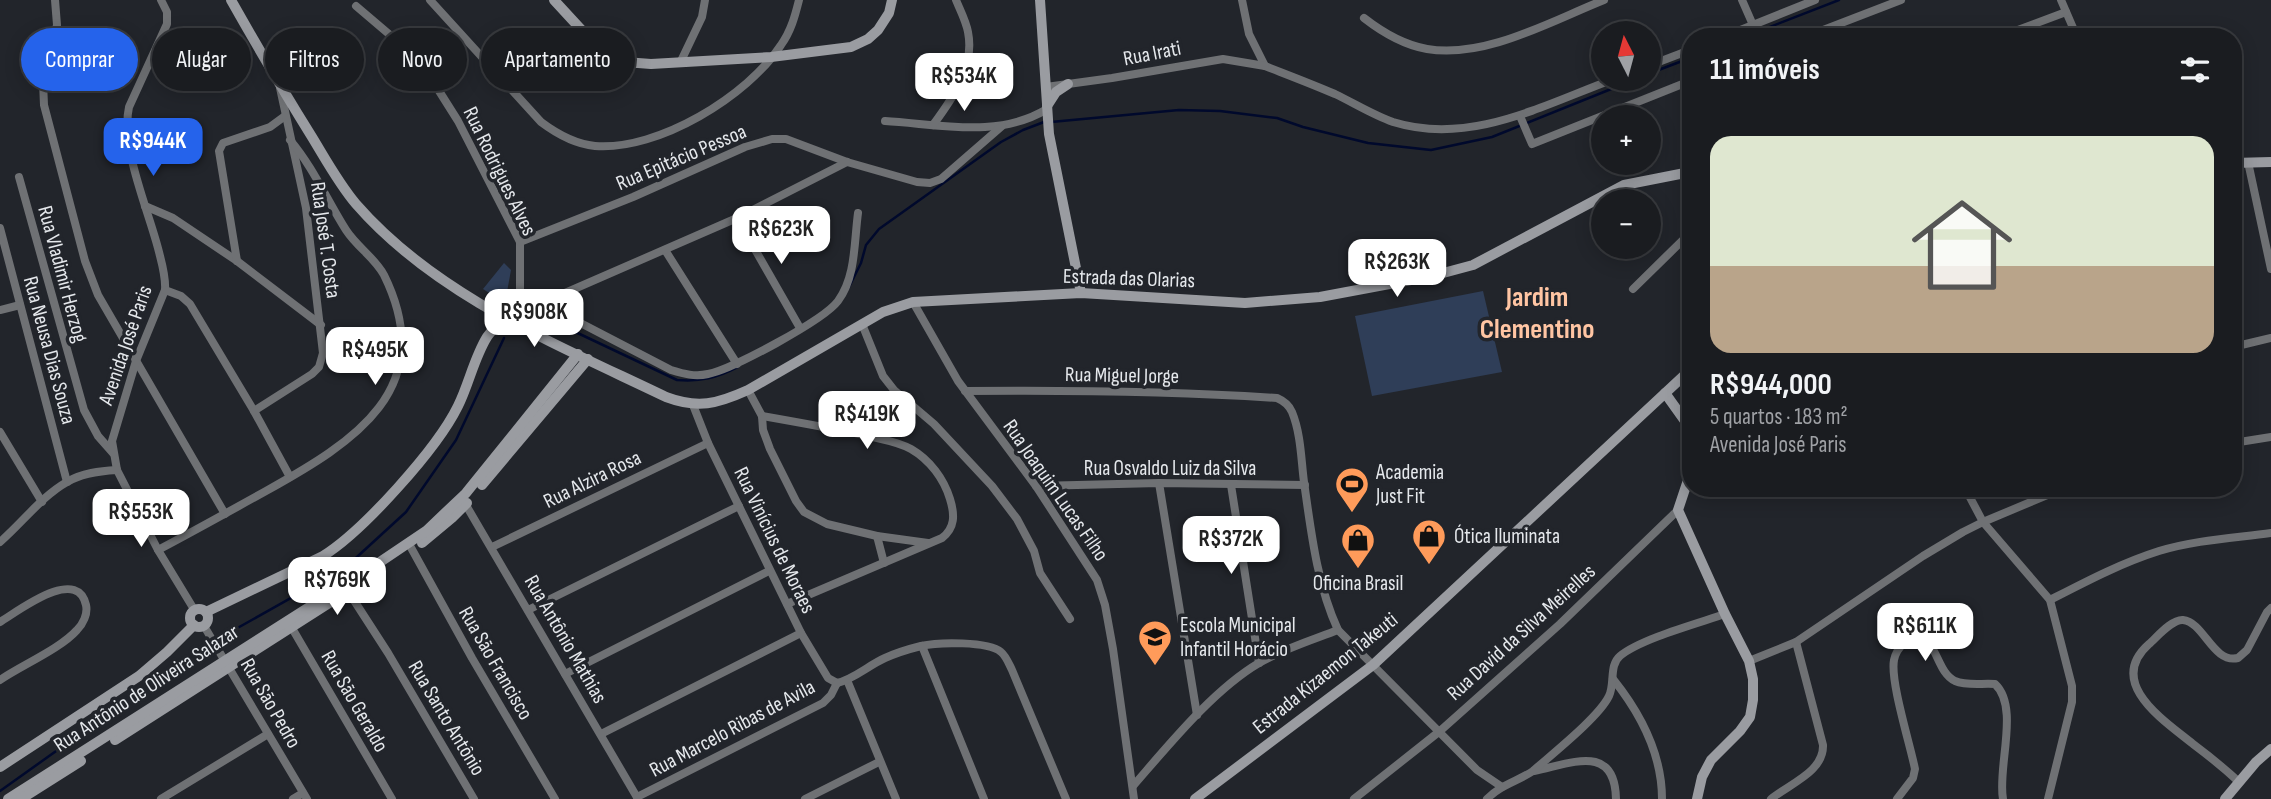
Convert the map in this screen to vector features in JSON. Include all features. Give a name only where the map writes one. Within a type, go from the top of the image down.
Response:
[{"type":"street","points":[[55,0],[57,25],[43,82],[44,104],[91,278],[136,362],[225,514]]},
{"type":"street","name":"Avenida José Paris","points":[[161,0],[167,12],[167,24],[129,107],[127,118],[130,144],[159,254],[165,290],[136,362],[112,441],[117,470],[158,550],[201,611]]},
{"type":"street","name":"Estrada das Olarias","points":[[231,0],[265,58]]},
{"type":"street","points":[[430,0],[541,122],[564,137],[595,146],[624,144],[662,135],[692,121],[744,86],[780,47],[788,33],[799,0]]},
{"type":"street","points":[[554,0],[600,50],[637,63],[771,57],[851,47],[878,30],[889,13],[892,0]]},
{"type":"street","points":[[681,61],[702,17],[705,0]]},
{"type":"street","points":[[933,125],[952,99],[966,67],[968,33],[956,0]]},
{"type":"street","points":[[884,121],[958,127],[1002,126],[1033,117],[1047,109],[1056,92],[1040,0]]},
{"type":"street","points":[[1242,0],[1248,34],[1265,66]]},
{"type":"street","points":[[1364,18],[1381,31],[1405,43],[1427,49],[1457,51],[1502,41],[1604,0]]},
{"type":"street","points":[[1742,0],[1753,25]]},
{"type":"street","points":[[1746,28],[1815,0]]},
{"type":"street","points":[[1828,28],[1900,0]]},
{"type":"street","points":[[2061,0],[2073,28]]},
{"type":"street","name":"Rua Rodrigues Alves","points":[[356,6],[403,46],[429,75],[457,121],[520,242],[520,305]]},
{"type":"street","points":[[2022,28],[2066,12]]},
{"type":"street","points":[[1661,61],[1682,53]]},
{"type":"street","name":"Rua Irati","points":[[1054,83],[1223,59],[1245,61],[1265,66],[1334,94],[1390,121],[1436,130],[1521,119],[1591,89]]},
{"type":"street","points":[[1054,83],[1047,109],[1049,134],[1081,293]]},
{"type":"street","points":[[1521,119],[1530,140],[1682,84]]},
{"type":"street","name":"Rua José T. Costa","points":[[254,411],[303,382],[319,367],[323,353],[306,208],[281,91]]},
{"type":"street","name":"Estrada das Olarias","points":[[285,91],[342,185],[365,213],[399,245],[444,279],[504,316],[666,397],[692,405],[727,400],[883,312],[913,302],[1081,293],[1266,302],[1320,297],[1456,271],[1483,261],[1624,185],[1682,174]]},
{"type":"street","points":[[237,261],[219,151],[223,144],[270,127],[285,116]]},
{"type":"street","name":"Rua Epitácio Pessoa","points":[[520,242],[761,142],[786,139],[847,162],[917,182],[930,183],[942,179],[1002,126]]},
{"type":"street","points":[[158,550],[337,448],[368,423],[393,384],[399,367],[402,335],[397,308],[382,272],[346,230],[310,166],[290,140]]},
{"type":"street","points":[[202,627],[190,617],[323,556],[380,505],[440,435],[458,406],[487,337],[514,307],[542,303],[665,250],[737,218],[847,162]]},
{"type":"street","points":[[2242,162],[2271,162]]},
{"type":"street","points":[[2248,162],[2271,269]]},
{"type":"street","name":"Rua Vladimir Herzog","points":[[19,177],[84,410],[98,436],[113,453]]},
{"type":"street","points":[[145,206],[173,218],[237,261],[321,325]]},
{"type":"street","points":[[542,303],[671,370],[686,374],[710,374],[737,364],[800,328],[837,302],[845,288],[852,263],[858,213]]},
{"type":"street","points":[[737,218],[800,328]]},
{"type":"street","name":"Rua Neusa Dias Souza","points":[[0,228],[67,482]]},
{"type":"street","points":[[1633,289],[1682,241]]},
{"type":"street","points":[[665,250],[737,364]]},
{"type":"street","points":[[165,290],[181,296],[190,304],[290,477]]},
{"type":"street","name":"Rua Joaquim Lucas Filho","points":[[913,302],[965,391],[1036,486],[1086,562],[1101,591],[1121,697],[1134,799]]},
{"type":"street","points":[[0,310],[20,305]]},
{"type":"street","points":[[862,324],[883,376],[894,390],[934,424],[992,486],[1017,519],[1034,551],[1040,573],[1070,619]]},
{"type":"street","points":[[2242,345],[2271,338]]},
{"type":"street","name":"Rua Antônio de Oliveira Salazar","points":[[21,799],[346,588],[434,535],[583,357]]},
{"type":"street","name":"Estrada Kizaemon Takeuti","points":[[1195,799],[1373,665],[1682,377]]},
{"type":"street","points":[[748,390],[762,416],[763,430],[770,449],[804,512],[827,524],[877,536],[931,543]]},
{"type":"street","name":"Rua Miguel Jorge","points":[[965,391],[1277,398],[1287,404],[1298,429],[1305,485]]},
{"type":"street","points":[[1665,393],[1682,417]]},
{"type":"street","name":"Rua Vinícius de Moraes","points":[[692,405],[801,634],[828,678],[837,683]]},
{"type":"street","points":[[762,416],[909,448],[935,470],[946,488],[954,517],[952,528],[942,538],[787,604]]},
{"type":"street","points":[[0,432],[42,502]]},
{"type":"street","points":[[2242,442],[2271,437]]},
{"type":"street","name":"Rua Alzira Rosa","points":[[492,547],[708,443]]},
{"type":"street","points":[[1,540],[67,482],[89,473],[117,470]]},
{"type":"street","points":[[1159,483],[1196,715]]},
{"type":"street","name":"Rua Osvaldo Luiz da Silva","points":[[1036,486],[1159,483],[1305,485]]},
{"type":"street","points":[[1231,485],[1259,663]]},
{"type":"street","points":[[1305,485],[1322,589],[1338,630],[1477,770],[1502,787]]},
{"type":"street","name":"Rua David da Silva Meirelles","points":[[1354,799],[1440,731],[1560,624],[1678,510],[1682,497]]},
{"type":"street","points":[[1970,497],[1983,522],[2050,600],[2072,685],[2072,702],[2048,799]]},
{"type":"street","points":[[1749,661],[1796,642],[1923,556],[1983,522],[2043,497]]},
{"type":"street","name":"Rua Antônio Mathias","points":[[464,501],[638,798]]},
{"type":"street","points":[[528,610],[738,506]]},
{"type":"street","points":[[1678,510],[1749,661],[1753,700],[1749,717],[1740,731],[1711,760],[1702,777],[1697,799]]},
{"type":"street","points":[[2050,600],[2159,551],[2271,533]]},
{"type":"street","points":[[877,536],[884,563]]},
{"type":"street","name":"Rua São Francisco","points":[[411,547],[472,659],[555,799]]},
{"type":"street","points":[[565,674],[769,571]]},
{"type":"street","points":[[0,622],[61,588],[77,593],[87,609],[78,629],[66,640],[0,680]]},
{"type":"street","name":"Rua Santo Antônio","points":[[346,588],[388,653],[474,799]]},
{"type":"street","points":[[2239,782],[2160,718],[2148,705],[2138,693],[2134,665],[2142,650],[2176,621],[2184,620],[2192,624],[2220,653],[2228,658],[2238,658],[2247,650],[2271,608]]},
{"type":"street","points":[[0,767],[139,676],[202,627],[209,618],[201,611]]},
{"type":"street","points":[[1487,799],[1502,787],[1533,771],[1599,710],[1610,694],[1617,659],[1627,651],[1725,614]]},
{"type":"street","name":"Rua São Geraldo","points":[[290,624],[392,799]]},
{"type":"street","name":"Rua São Pedro","points":[[202,627],[228,664],[305,796]]},
{"type":"street","points":[[1133,786],[1196,715],[1259,663],[1338,630]]},
{"type":"street","points":[[601,734],[801,634]]},
{"type":"street","points":[[1896,799],[1910,783],[1915,769],[1896,683],[1894,661],[1906,641],[1921,636],[1933,646],[1945,672],[1952,680],[1966,684],[1995,684],[2005,698],[2003,799]]},
{"type":"street","points":[[1771,799],[1817,765],[1824,755],[1796,642]]},
{"type":"street","points":[[837,683],[885,658],[922,646],[942,643],[993,647],[1000,651],[1012,670],[1066,799]]},
{"type":"street","points":[[922,646],[984,799]]},
{"type":"street","name":"Rua Antônio de Oliveira Salazar","points":[[8,799],[228,664]]},
{"type":"street","points":[[1613,679],[1637,712],[1649,737],[1660,771],[1662,799]]},
{"type":"street","points":[[847,680],[896,799]]},
{"type":"street","name":"Rua Marcelo Ribas de Avila","points":[[638,798],[823,704],[837,683]]},
{"type":"street","points":[[161,799],[268,734]]},
{"type":"street","points":[[2225,799],[2271,749]]},
{"type":"street","points":[[1533,771],[1591,760],[1602,765],[1611,774],[1615,783],[1616,799]]},
{"type":"street","points":[[804,799],[879,762]]},
{"type":"street","points":[[293,799],[305,796]]},
{"type":"shaded area","points":[[504,263],[511,270],[505,303],[483,289]]},
{"type":"shaded area","points":[[1483,291],[1502,372],[1372,396],[1355,316]]},
{"type":"waterway","points":[[1767,28],[1839,0]]},
{"type":"waterway","points":[[1661,69],[1682,61]]},
{"type":"waterway","points":[[1051,122],[1179,110],[1220,111],[1277,118],[1368,143],[1431,150],[1492,137],[1606,91]]},
{"type":"waterway","points":[[848,289],[861,263],[866,245],[879,229],[1001,142],[1044,122]]},
{"type":"waterway","points":[[548,319],[677,380],[708,378],[738,367]]},
{"type":"waterway","points":[[0,791],[184,660],[346,567],[406,512],[456,440],[504,338]]},
{"type":"place","name":"Academia Just Fit","points":[[1352,514]]},
{"type":"place","name":"Ótica Iluminata","points":[[1429,566]]},
{"type":"place","name":"Oficina Brasil","points":[[1358,570]]},
{"type":"place","name":"Escola Municipal Infantil Horácio","points":[[1155,667]]},
{"type":"district","name":"Jardim Clementino","points":[[1537,312]]}]
